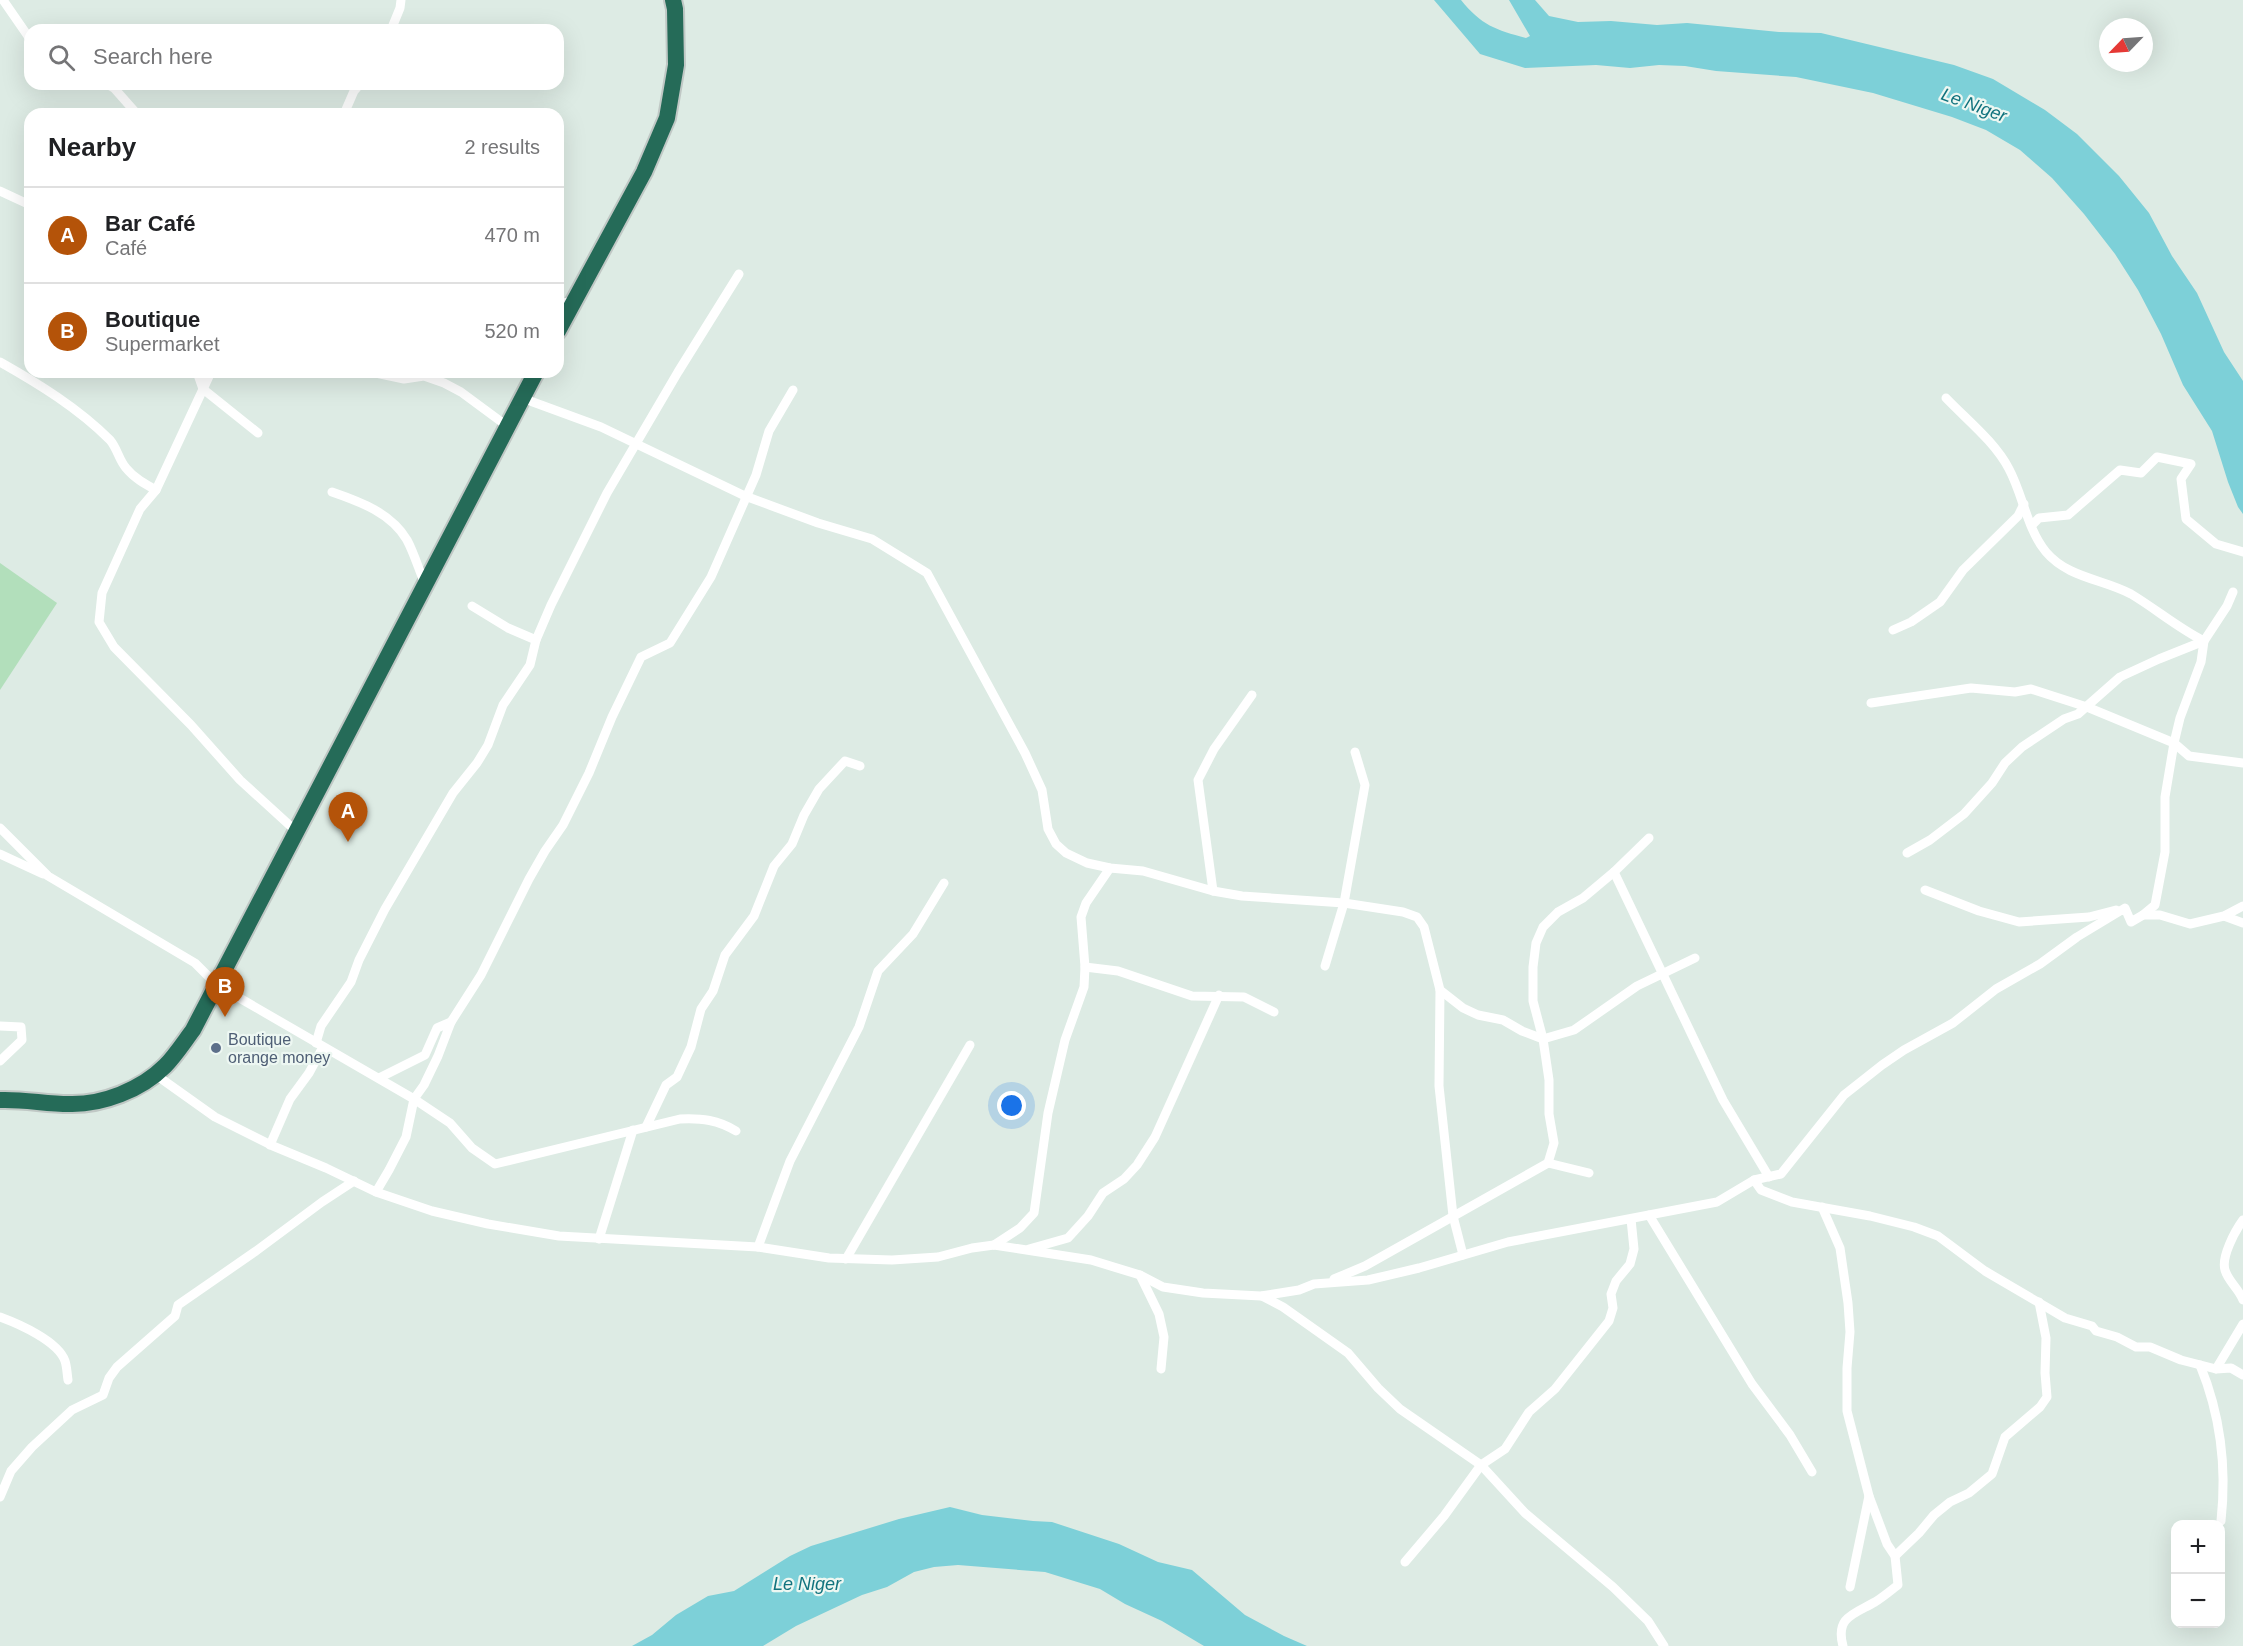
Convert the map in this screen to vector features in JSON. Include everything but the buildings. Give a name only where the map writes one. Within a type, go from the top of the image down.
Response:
[{"type":"highway","points":[[566,302],[644,172],[667,118],[676,65],[673,0]]},
{"type":"highway","points":[[0,1100],[70,1104],[99,1101],[120,1094],[156,1075],[193,1030],[533,378]]},
{"type":"street","points":[[3,0],[24,30]]},
{"type":"street","points":[[393,24],[401,0]]},
{"type":"street","points":[[116,90],[132,108]]},
{"type":"street","points":[[347,108],[355,90]]},
{"type":"street","points":[[0,191],[24,202]]},
{"type":"street","points":[[270,1145],[290,1099],[309,1073],[320,1045],[321,1026],[351,982],[359,960],[386,909],[453,793],[488,746],[503,705],[530,665],[536,640],[551,605],[607,493],[739,274]]},
{"type":"street","points":[[0,362],[24,377]]},
{"type":"street","points":[[26,378],[69,405],[94,425],[112,443],[126,468],[141,482],[156,490]]},
{"type":"street","points":[[199,378],[203,389],[258,433]]},
{"type":"street","points":[[208,378],[156,490],[140,509],[102,593],[99,622],[114,647],[240,780],[297,832]]},
{"type":"street","points":[[432,378],[461,392],[507,426]]},
{"type":"street","points":[[376,1191],[406,1137],[414,1099],[424,1085],[438,1056],[451,1022],[482,975],[534,870],[563,825],[641,657],[670,643],[711,577],[756,475],[769,431],[793,390]]},
{"type":"street","points":[[522,398],[601,427],[695,470],[745,496],[818,523],[872,539],[927,573],[1025,753],[1042,790],[1048,829],[1056,844],[1066,853],[1110,868],[1143,871],[1213,891],[1242,896],[1344,903],[1403,912],[1418,917],[1424,927],[1440,990],[1439,1086],[1453,1216],[1463,1255]]},
{"type":"street","points":[[1946,398],[1995,449],[2009,468],[2031,525],[2047,554],[2075,574],[2130,594],[2184,631],[2204,641]]},
{"type":"street","points":[[2031,525],[2039,518],[2068,515],[2120,470],[2141,473],[2157,458],[2191,464],[2181,479],[2186,519],[2216,544],[2243,552]]},
{"type":"street","points":[[332,492],[364,503],[385,516],[406,539],[425,584]]},
{"type":"street","points":[[1893,630],[1911,622],[1940,602],[1963,570],[2018,516],[2024,504]]},
{"type":"street","points":[[2125,908],[2132,922],[2155,905],[2165,852],[2165,797],[2180,718],[2201,662],[2204,641],[2227,606],[2233,592]]},
{"type":"street","points":[[472,606],[508,628],[536,640]]},
{"type":"street","points":[[1907,853],[1930,840],[1964,814],[1992,783],[2005,763],[2022,747],[2064,719],[2078,714],[2120,677],[2204,641]]},
{"type":"street","points":[[1871,703],[1971,688],[2015,692],[2031,688],[2087,707],[2174,743],[2189,756],[2243,763]]},
{"type":"street","points":[[1213,891],[1198,780],[1214,749],[1252,695]]},
{"type":"street","points":[[1325,966],[1344,903],[1365,784],[1355,752]]},
{"type":"street","points":[[646,1127],[666,1085],[677,1077],[691,1047],[701,1009],[713,991],[725,955],[754,916],[774,866],[792,844],[804,815],[819,789],[845,761],[860,766]]},
{"type":"street","points":[[0,828],[48,876]]},
{"type":"street","points":[[1548,1163],[1554,1143],[1549,1114],[1549,1080],[1543,1039],[1533,1001],[1536,943],[1543,927],[1558,912],[1583,898],[1649,838]]},
{"type":"street","points":[[0,854],[48,876],[195,963],[217,985],[414,1099],[450,1123],[472,1148],[495,1164],[680,1119],[702,1118],[721,1122],[736,1131]]},
{"type":"street","points":[[994,1245],[1020,1228],[1034,1213],[1048,1113],[1065,1040],[1084,987],[1082,917],[1086,903],[1110,868]]},
{"type":"street","points":[[1614,872],[1723,1100],[1769,1177]]},
{"type":"street","points":[[758,1247],[790,1161],[859,1027],[878,971],[913,934],[944,883]]},
{"type":"street","points":[[1925,890],[1979,911],[2019,922],[2089,917],[2125,908]]},
{"type":"street","points":[[2143,915],[2160,915],[2190,924],[2224,916],[2243,906]]},
{"type":"street","points":[[1314,1284],[1368,1280],[1508,1242],[1718,1202],[1754,1180],[1781,1174],[1844,1095],[1882,1065],[1953,1023],[1996,989],[2040,964],[2077,937],[2125,908]]},
{"type":"street","points":[[2224,916],[2243,923]]},
{"type":"street","points":[[1440,990],[1463,1008],[1478,1015],[1503,1020],[1543,1039],[1574,1030],[1637,986],[1695,958]]},
{"type":"street","points":[[1085,967],[1118,971],[1192,996],[1244,997],[1274,1012]]},
{"type":"street","points":[[1024,1250],[1068,1238],[1088,1216],[1103,1193],[1124,1179],[1137,1165],[1155,1137],[1219,995]]},
{"type":"street","points":[[379,1078],[425,1055],[437,1028],[451,1022]]},
{"type":"street","points":[[0,1026],[21,1027],[21,1040],[0,1061]]},
{"type":"street","points":[[846,1259],[970,1045]]},
{"type":"street","points":[[156,1075],[215,1118],[270,1145],[376,1191],[432,1211],[488,1224],[559,1236],[758,1247],[846,1259],[892,1260],[938,1257],[994,1245],[1091,1260],[1140,1275],[1163,1287],[1203,1293],[1261,1296],[1299,1290],[1329,1281],[1365,1266],[1548,1163],[1588,1173]]},
{"type":"street","points":[[599,1239],[633,1130]]},
{"type":"street","points":[[1754,1180],[1761,1190],[1792,1202],[1870,1216],[1914,1227],[1938,1236],[1985,1271],[2065,1318],[2092,1326],[2096,1331],[2117,1337],[2136,1347],[2150,1347],[2181,1360],[2216,1369],[2231,1368],[2243,1375]]},
{"type":"street","points":[[0,1497],[11,1471],[32,1447],[72,1410],[103,1395],[109,1378],[117,1367],[175,1316],[178,1305],[354,1181]]},
{"type":"street","points":[[1822,1207],[1840,1248],[1848,1303],[1850,1332],[1847,1412],[1869,1496],[1887,1544],[1895,1556],[1898,1585],[1877,1601],[1847,1617],[1842,1625],[1843,1646]]},
{"type":"street","points":[[1649,1215],[1752,1384],[1790,1435],[1812,1472]]},
{"type":"street","points":[[1405,1562],[1444,1516],[1481,1465],[1505,1449],[1529,1412],[1555,1389],[1610,1321],[1613,1308],[1611,1294],[1616,1281],[1630,1264],[1634,1249],[1631,1219]]},
{"type":"street","points":[[2243,1220],[2232,1236],[2226,1256],[2225,1270],[2243,1300]]},
{"type":"street","points":[[1140,1275],[1159,1314],[1164,1337],[1161,1369]]},
{"type":"street","points":[[1261,1296],[1283,1307],[1348,1353],[1378,1388],[1400,1409],[1481,1465],[1525,1513],[1634,1607],[1648,1621],[1665,1646]]},
{"type":"street","points":[[1895,1556],[1934,1515],[1950,1502],[1969,1493],[1992,1474],[2005,1437],[2040,1407],[2047,1397],[2046,1338],[2039,1302]]},
{"type":"street","points":[[0,1317],[21,1325],[52,1344],[65,1359],[68,1380]]},
{"type":"street","points":[[2216,1369],[2243,1324]]},
{"type":"street","points":[[2200,1365],[2211,1393],[2222,1442],[2224,1492],[2221,1520]]},
{"type":"street","points":[[1850,1587],[1869,1496]]},
{"type":"green space","points":[[0,563],[57,603],[0,690]]},
{"type":"water","name":"Le Niger","points":[[1434,0],[1461,0],[1482,21],[1526,38],[1530,36],[1509,0],[1535,0],[1549,16],[1578,22],[1611,21],[1657,25],[1687,23],[1779,32],[1821,33],[1954,65],[1993,79],[2045,110],[2077,134],[2119,176],[2149,213],[2172,256],[2197,293],[2224,352],[2243,381],[2243,514],[2228,482],[2212,431],[2183,385],[2161,334],[2138,290],[2115,254],[2084,214],[2052,178],[2020,150],[1986,130],[1952,117],[1873,93],[1796,77],[1659,65],[1630,68],[1596,65],[1525,68],[1480,54]]},
{"type":"water","name":"Le Niger","points":[[950,1507],[982,1515],[1052,1522],[1119,1544],[1158,1562],[1192,1570],[1245,1615],[1307,1646],[1204,1646],[1100,1589],[1045,1572],[958,1565],[914,1572],[887,1587],[862,1595],[796,1626],[763,1646],[632,1646],[652,1635],[676,1615],[708,1596],[734,1591],[790,1556],[811,1546],[899,1519]]},
{"type":"place","name":"Bar Café","points":[[348,842]]},
{"type":"place","name":"Boutique","points":[[225,1017]]},
{"type":"place","name":"Boutique orange money","points":[[216,1048]]}]
